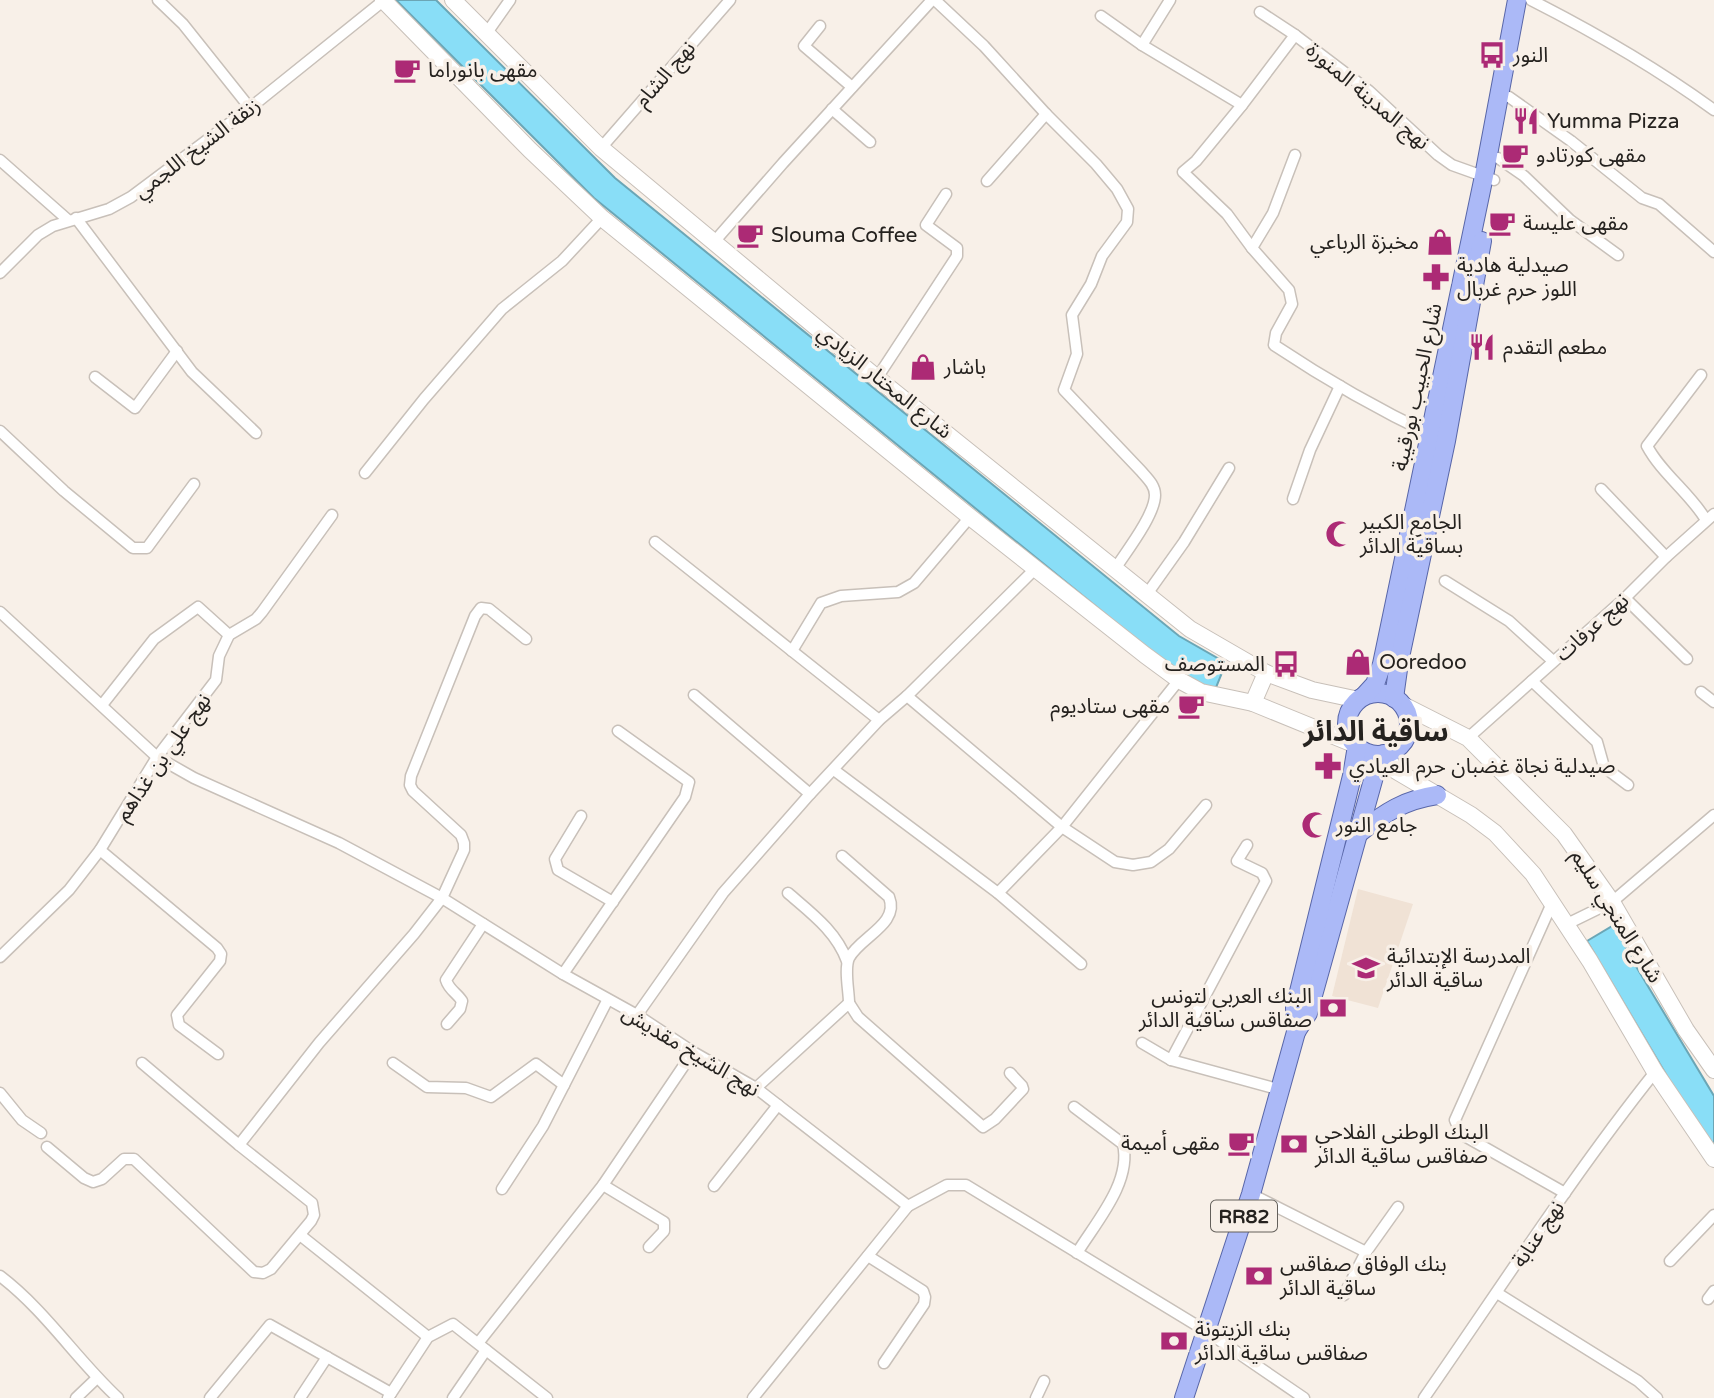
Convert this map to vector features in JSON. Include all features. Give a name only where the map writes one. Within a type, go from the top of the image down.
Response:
[{"type":"main road","points":[[383,0],[530,150],[602,218],[970,517],[1179,680],[1202,692],[1253,703],[1370,754],[1386,753],[1393,769],[1495,832],[1527,866],[1553,901],[1655,1072],[1714,1159]]},
{"type":"main road","name":"شارع المختار الزيادي","points":[[453,0],[601,148],[877,378],[1190,629],[1266,673],[1312,690],[1361,698]]},
{"type":"main road","name":"شارع الحبيب بورقيبة","points":[[1296,1032],[1308,1013],[1375,773],[1386,753],[1400,745],[1407,732],[1408,717],[1398,701],[1399,662],[1438,438],[1489,178],[1517,0]]},
{"type":"main road","name":"شارع الحبيب بورقيبة","points":[[1489,178],[1498,158],[1529,0]]},
{"type":"main road","name":"شارع الحبيب بورقيبة","points":[[1184,1398],[1251,1194],[1296,1032],[1296,1008],[1352,776],[1356,746],[1347,725],[1350,711],[1375,684],[1382,664],[1438,438]]},
{"type":"main road","points":[[1253,703],[1266,673]]},
{"type":"main road","points":[[1361,698],[1376,693],[1398,701]]},
{"type":"main road","name":"شارع المنجي سليم","points":[[1398,701],[1468,738],[1564,834],[1612,902],[1686,1030],[1714,1070]]},
{"type":"main road","points":[[1359,832],[1402,803],[1437,795]]},
{"type":"street","points":[[158,0],[183,24],[250,108]]},
{"type":"street","name":"زنقة الشيخ اللجمي","points":[[0,273],[38,236],[72,219],[109,209],[131,197],[250,108],[383,0]]},
{"type":"street","points":[[486,34],[510,0]]},
{"type":"street","name":"نهج الشام","points":[[601,148],[730,0]]},
{"type":"street","points":[[714,242],[852,87],[934,0],[984,46],[1096,164],[1117,189],[1128,209],[1127,222],[1102,256],[1091,284],[1072,315],[1077,354],[1064,390],[1152,484],[1155,495],[1151,511],[1115,569]]},
{"type":"street","points":[[1142,45],[1170,0]]},
{"type":"street","points":[[1529,0],[1599,35],[1664,74],[1714,110]]},
{"type":"street","points":[[1260,12],[1295,36]]},
{"type":"street","points":[[1101,16],[1142,45],[1242,105]]},
{"type":"street","points":[[820,26],[804,46],[852,87]]},
{"type":"street","name":"نهج المدينة المنورة","points":[[1252,248],[1227,214],[1183,172],[1196,161],[1295,36],[1369,92],[1438,155],[1452,164],[1489,178]]},
{"type":"street","points":[[1509,97],[1571,141],[1642,198],[1659,204],[1714,252]]},
{"type":"street","points":[[832,109],[870,142]]},
{"type":"street","points":[[987,181],[1046,114]]},
{"type":"street","points":[[1295,155],[1273,213],[1252,248],[1289,290],[1293,304],[1276,333],[1274,345],[1401,421],[1438,438]]},
{"type":"street","points":[[1498,158],[1524,176],[1570,220],[1618,255]]},
{"type":"street","points":[[0,160],[72,219],[192,372],[256,433]]},
{"type":"street","points":[[877,378],[957,256],[957,248],[926,225],[946,194]]},
{"type":"street","points":[[365,473],[424,399],[502,309],[582,243],[602,218]]},
{"type":"street","points":[[95,377],[135,408],[177,351]]},
{"type":"street","points":[[1701,375],[1647,446],[1653,457],[1700,510],[1710,517]]},
{"type":"street","points":[[1293,499],[1310,450],[1340,386]]},
{"type":"street","points":[[0,431],[64,491],[133,548],[147,548],[194,484]]},
{"type":"street","points":[[1147,594],[1191,531],[1229,468]]},
{"type":"street","points":[[1601,489],[1665,557]]},
{"type":"street","points":[[102,705],[154,639],[198,607],[229,635],[256,619],[332,515]]},
{"type":"street","points":[[792,651],[821,603],[841,596],[898,592],[906,589],[970,517]]},
{"type":"street","name":"نهج عرفات","points":[[1468,738],[1625,598],[1710,517]]},
{"type":"street","points":[[655,542],[879,720]]},
{"type":"street","points":[[636,1015],[723,893],[810,794],[879,720],[907,696],[1035,569]]},
{"type":"street","points":[[1445,581],[1509,621],[1553,661]]},
{"type":"street","points":[[1625,598],[1687,659]]},
{"type":"street","points":[[239,1145],[319,1043],[442,898],[464,850],[461,835],[413,791],[410,785],[411,776],[478,610],[489,609],[526,639]]},
{"type":"street","name":"نهج الشيخ مقديش","points":[[0,612],[158,757],[194,778],[339,843],[442,898],[607,1001],[636,1015],[756,1088],[908,1206]]},
{"type":"street","name":"نهج علي بن غذاهم","points":[[0,957],[69,890],[100,850],[158,757],[216,680],[219,656],[229,635]]},
{"type":"street","points":[[998,893],[1062,827],[1179,680]]},
{"type":"street","points":[[1532,681],[1597,742],[1604,767],[1628,785]]},
{"type":"street","points":[[1701,692],[1714,702]]},
{"type":"street","points":[[695,695],[810,794]]},
{"type":"street","points":[[907,696],[1062,827],[1115,862],[1133,865],[1151,862],[1169,849],[1206,805]]},
{"type":"street","points":[[563,974],[685,797],[688,782],[618,730]]},
{"type":"street","points":[[834,770],[998,893],[1081,964]]},
{"type":"street","points":[[1567,924],[1612,902],[1714,815]]},
{"type":"street","points":[[581,816],[555,859],[558,870],[613,902]]},
{"type":"street","points":[[1171,1060],[1266,881],[1262,873],[1237,861],[1247,845]]},
{"type":"street","points":[[100,850],[220,954],[220,961],[177,1015],[176,1020],[178,1025],[218,1054]]},
{"type":"street","points":[[842,856],[889,897],[893,906],[891,915],[856,948],[847,961]]},
{"type":"street","points":[[788,893],[830,930],[842,946],[847,961],[849,1003],[858,1017],[983,1127],[995,1119],[1023,1089],[1010,1073]]},
{"type":"street","points":[[1553,901],[1455,1120],[1461,1134],[1565,1193]]},
{"type":"street","points":[[447,1024],[460,1009],[462,1001],[448,988],[446,980],[483,924]]},
{"type":"street","points":[[502,1189],[543,1126],[607,1001]]},
{"type":"street","points":[[756,1088],[849,1003]]},
{"type":"street","points":[[1142,1043],[1171,1060],[1280,1090]]},
{"type":"street","points":[[453,1398],[482,1346],[603,1185],[693,1052]]},
{"type":"street","points":[[47,1147],[84,1178],[93,1182],[103,1179],[124,1159],[134,1160],[254,1272],[263,1273],[271,1269],[314,1215],[312,1203],[142,1063]]},
{"type":"street","points":[[393,1063],[426,1087],[466,1087],[491,1097],[536,1065],[564,1084]]},
{"type":"street","name":"نهج عنابة","points":[[1424,1398],[1565,1193],[1655,1072]]},
{"type":"street","points":[[0,1093],[22,1120],[41,1133]]},
{"type":"street","points":[[714,1186],[778,1105]]},
{"type":"street","points":[[1074,1107],[1123,1144],[1126,1158],[1116,1188],[1077,1253]]},
{"type":"street","points":[[603,1185],[664,1222],[664,1231],[649,1247]]},
{"type":"street","points":[[753,1398],[908,1206],[947,1185],[966,1185],[1206,1331],[1304,1398]]},
{"type":"street","points":[[1251,1194],[1366,1252]]},
{"type":"street","points":[[1344,1295],[1366,1252],[1398,1208]]},
{"type":"street","points":[[1670,1261],[1714,1215]]},
{"type":"street","points":[[300,1235],[428,1337]]},
{"type":"street","points":[[868,1256],[923,1291],[925,1297],[924,1304],[884,1363]]},
{"type":"street","points":[[0,1276],[24,1294],[97,1378],[118,1398]]},
{"type":"street","points":[[1497,1293],[1638,1381],[1657,1398]]},
{"type":"street","points":[[210,1398],[270,1325],[390,1396],[428,1337],[453,1324],[547,1398]]},
{"type":"street","points":[[300,1398],[327,1357]]},
{"type":"street","points":[[76,1398],[97,1378]]},
{"type":"street","points":[[1035,1398],[1044,1381]]},
{"type":"shaded area","name":"المدرسة الإبتدائية ساقية الدائر","points":[[1358,889],[1413,904],[1378,1008],[1332,996]]},
{"type":"water","points":[[396,0],[436,0],[615,178],[1179,636],[1226,663],[1215,690],[1190,679],[1163,661],[594,198]]},
{"type":"water","points":[[1614,925],[1714,1096],[1714,1147],[1686,1108],[1587,941]]},
{"type":"place","name":"النور","points":[[1492,55]]},
{"type":"place","name":"مقهى بانوراما","points":[[407,70]]},
{"type":"place","name":"Yumma Pizza","points":[[1526,121]]},
{"type":"place","name":"مقهى كورتادو","points":[[1515,155]]},
{"type":"place","name":"مقهى عليسة","points":[[1502,223]]},
{"type":"place","name":"Slouma Coffee","points":[[750,235]]},
{"type":"place","name":"مخبزة الرباعي","points":[[1440,242]]},
{"type":"place","name":"صيدلية هادية اللوز حرم غربال","points":[[1436,277]]},
{"type":"place","name":"مطعم التقدم","points":[[1482,347]]},
{"type":"place","name":"باشار","points":[[923,367]]},
{"type":"place","name":"الجامع الكبير بساقية الدائر","points":[[1339,534]]},
{"type":"place","name":"Ooredoo","points":[[1358,662]]},
{"type":"place","name":"المستوصف","points":[[1286,664]]},
{"type":"place","name":"مقهى ستاديوم","points":[[1191,706]]},
{"type":"place","name":"صيدلية نجاة غضبان حرم العيادي","points":[[1328,766]]},
{"type":"place","name":"جامع النور","points":[[1315,825]]},
{"type":"place","name":"المدرسة الإبتدائية ساقية الدائر","points":[[1366,968]]},
{"type":"place","name":"البنك العربي لتونس صفاقس ساقية الدائر","points":[[1333,1008]]},
{"type":"place","name":"مقهى أميمة","points":[[1241,1143]]},
{"type":"place","name":"البنك الوطني الفلاحي صفاقس ساقية الدائر","points":[[1294,1144]]},
{"type":"place","name":"بنك الوفاق صفاقس ساقية الدائر","points":[[1259,1276]]},
{"type":"place","name":"بنك الزيتونة صفاقس ساقية الدائر","points":[[1174,1341]]},
{"type":"district","name":"ساقية الدائر","points":[[1376,731]]}]
